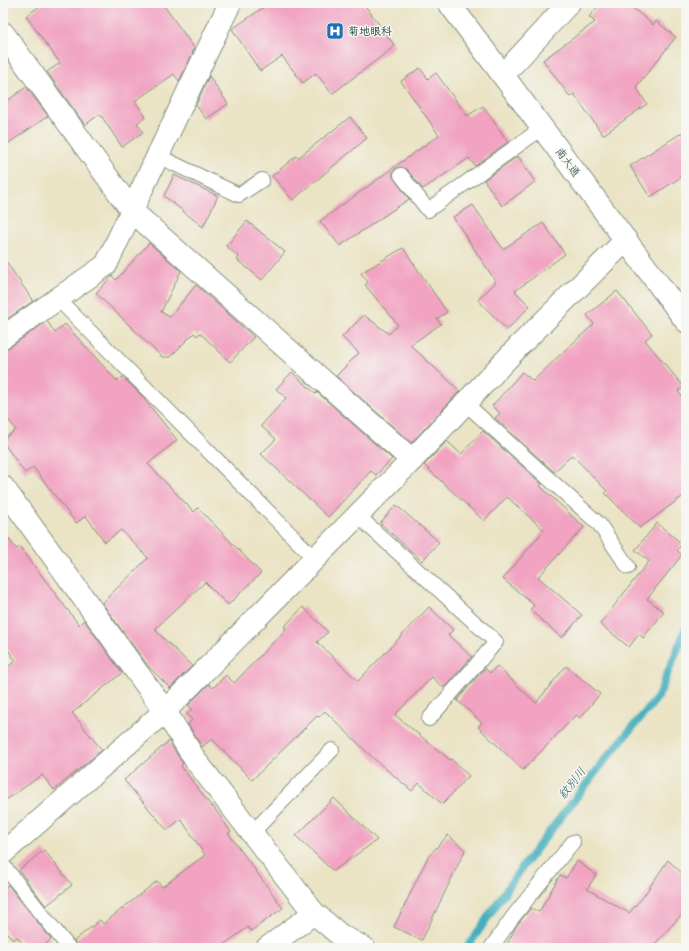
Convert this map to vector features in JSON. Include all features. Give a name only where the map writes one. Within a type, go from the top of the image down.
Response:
[{"type":"street","points":[[3,337],[106,266],[230,3]]},
{"type":"street","name":"南大通","points":[[449,3],[686,321]]},
{"type":"street","points":[[503,75],[569,3]]},
{"type":"street","points":[[3,33],[132,211],[412,460]]},
{"type":"street","points":[[3,853],[165,711],[412,460],[518,347],[626,240]]},
{"type":"street","points":[[3,487],[165,711],[196,761],[314,914],[340,935],[364,948]]},
{"type":"street","points":[[267,948],[314,914]]},
{"type":"lane","points":[[401,175],[428,210],[542,128]]},
{"type":"lane","points":[[158,156],[240,195],[262,180]]},
{"type":"lane","points":[[58,299],[314,559]]},
{"type":"lane","points":[[465,403],[599,524],[628,567]]},
{"type":"lane","points":[[357,515],[496,642],[429,719]]},
{"type":"lane","points":[[252,833],[332,750]]},
{"type":"lane","points":[[491,948],[512,918],[574,842]]},
{"type":"lane","points":[[3,864],[69,948]]},
{"type":"building","points":[[44,3],[162,3],[195,49],[192,52],[193,53],[179,81],[174,74],[135,101],[146,117],[137,123],[143,132],[122,147],[100,114],[85,125],[47,72],[60,63],[26,16]]},
{"type":"building","points":[[270,3],[363,3],[395,46],[332,94],[316,73],[303,83],[282,56],[260,71],[232,29]]},
{"type":"building","points":[[601,3],[627,3],[653,25],[656,21],[676,37],[636,87],[647,104],[603,135],[574,94],[570,97],[543,60],[595,22],[589,17]]},
{"type":"building","points":[[420,68],[428,79],[436,73],[467,116],[483,106],[508,142],[475,166],[469,158],[423,189],[407,170],[400,167],[396,168],[393,171],[393,177],[409,199],[340,246],[320,221],[439,135],[401,81]]},
{"type":"building","points":[[209,76],[228,104],[206,119],[196,105]]},
{"type":"building","points":[[26,87],[48,116],[3,147],[3,104]]},
{"type":"building","points":[[350,117],[367,138],[293,200],[272,176],[296,156],[298,158]]},
{"type":"building","points":[[686,130],[686,174],[650,197],[630,166]]},
{"type":"building","points":[[518,156],[535,182],[502,206],[484,180]]},
{"type":"building","points":[[174,175],[218,196],[203,227],[164,196]]},
{"type":"building","points":[[473,205],[503,249],[543,223],[565,254],[515,291],[530,306],[507,330],[478,300],[496,282],[453,217]]},
{"type":"building","points":[[247,221],[285,252],[262,280],[237,260],[239,257],[226,246]]},
{"type":"building","points":[[149,243],[181,271],[161,312],[170,317],[196,285],[254,337],[230,362],[200,333],[197,336],[194,333],[170,357],[162,357],[96,293],[112,276],[116,280]]},
{"type":"building","points":[[403,248],[447,312],[437,319],[441,324],[410,345],[460,391],[411,443],[336,376],[359,353],[342,337],[364,315],[389,334],[398,325],[365,285],[368,282],[361,273]]},
{"type":"building","points":[[3,257],[33,301],[3,322]]},
{"type":"building","points":[[617,291],[652,334],[645,340],[684,387],[678,391],[686,402],[686,494],[640,528],[605,493],[607,491],[572,455],[554,472],[495,418],[500,413],[492,406],[522,372],[533,381],[594,324],[587,315]]},
{"type":"building","points":[[47,321],[55,333],[65,324],[117,381],[123,377],[141,395],[177,440],[148,464],[194,512],[198,508],[261,573],[228,605],[205,582],[156,628],[157,629],[155,630],[192,666],[170,688],[148,666],[102,603],[148,558],[121,530],[105,542],[86,516],[76,523],[33,467],[25,473],[3,442],[3,439],[16,430],[3,412],[3,349],[10,347]]},
{"type":"building","points":[[292,372],[316,394],[317,392],[392,459],[376,475],[371,471],[328,517],[261,454],[276,439],[261,426],[286,398],[276,389]]},
{"type":"building","points":[[483,431],[542,484],[540,486],[584,527],[538,577],[582,615],[562,638],[530,610],[534,605],[503,579],[544,530],[507,497],[484,521],[424,465],[447,441],[461,454]]},
{"type":"building","points":[[396,505],[439,542],[422,561],[380,523]]},
{"type":"building","points":[[657,523],[682,544],[677,550],[682,555],[647,599],[664,612],[643,638],[639,634],[629,647],[600,624],[649,561],[635,550]]},
{"type":"building","points":[[3,530],[16,549],[20,547],[79,625],[84,620],[122,673],[72,713],[102,750],[54,790],[42,775],[3,802],[3,670],[16,661],[3,643]]},
{"type":"building","points":[[303,607],[328,632],[317,642],[358,681],[429,607],[453,630],[448,635],[472,657],[444,688],[432,677],[395,715],[450,760],[451,759],[469,776],[442,804],[419,783],[412,791],[373,758],[325,711],[319,717],[317,716],[252,780],[212,739],[202,747],[188,724],[192,720],[187,714],[192,709],[188,705],[209,684],[213,688],[226,675],[234,683],[286,629],[284,627]]},
{"type":"building","points":[[497,666],[536,703],[566,666],[600,694],[580,718],[576,715],[523,770],[478,727],[482,723],[457,700],[485,668],[490,673]]},
{"type":"building","points":[[169,741],[183,764],[181,766],[212,807],[213,806],[231,832],[228,833],[283,908],[251,931],[248,927],[219,948],[77,948],[74,941],[100,920],[103,924],[157,881],[162,887],[205,855],[181,819],[167,830],[124,780]]},
{"type":"building","points":[[334,798],[377,840],[333,871],[296,836]]},
{"type":"building","points":[[448,835],[465,850],[422,940],[394,927],[428,857]]},
{"type":"building","points":[[44,850],[72,885],[46,906],[19,870]]},
{"type":"building","points":[[668,860],[686,877],[686,910],[651,948],[505,948],[517,925],[531,908],[539,912],[560,875],[566,878],[577,861],[596,875],[587,889],[629,913],[643,897]]},
{"type":"building","points":[[8,885],[51,939],[42,948],[27,948],[17,937],[13,940],[3,928],[3,889]]},
{"type":"waterway","name":"紋別川","points":[[467,948],[517,874],[605,760],[658,697],[686,628]]},
{"type":"place","name":"菊地眼科","points":[[335,31]]}]
